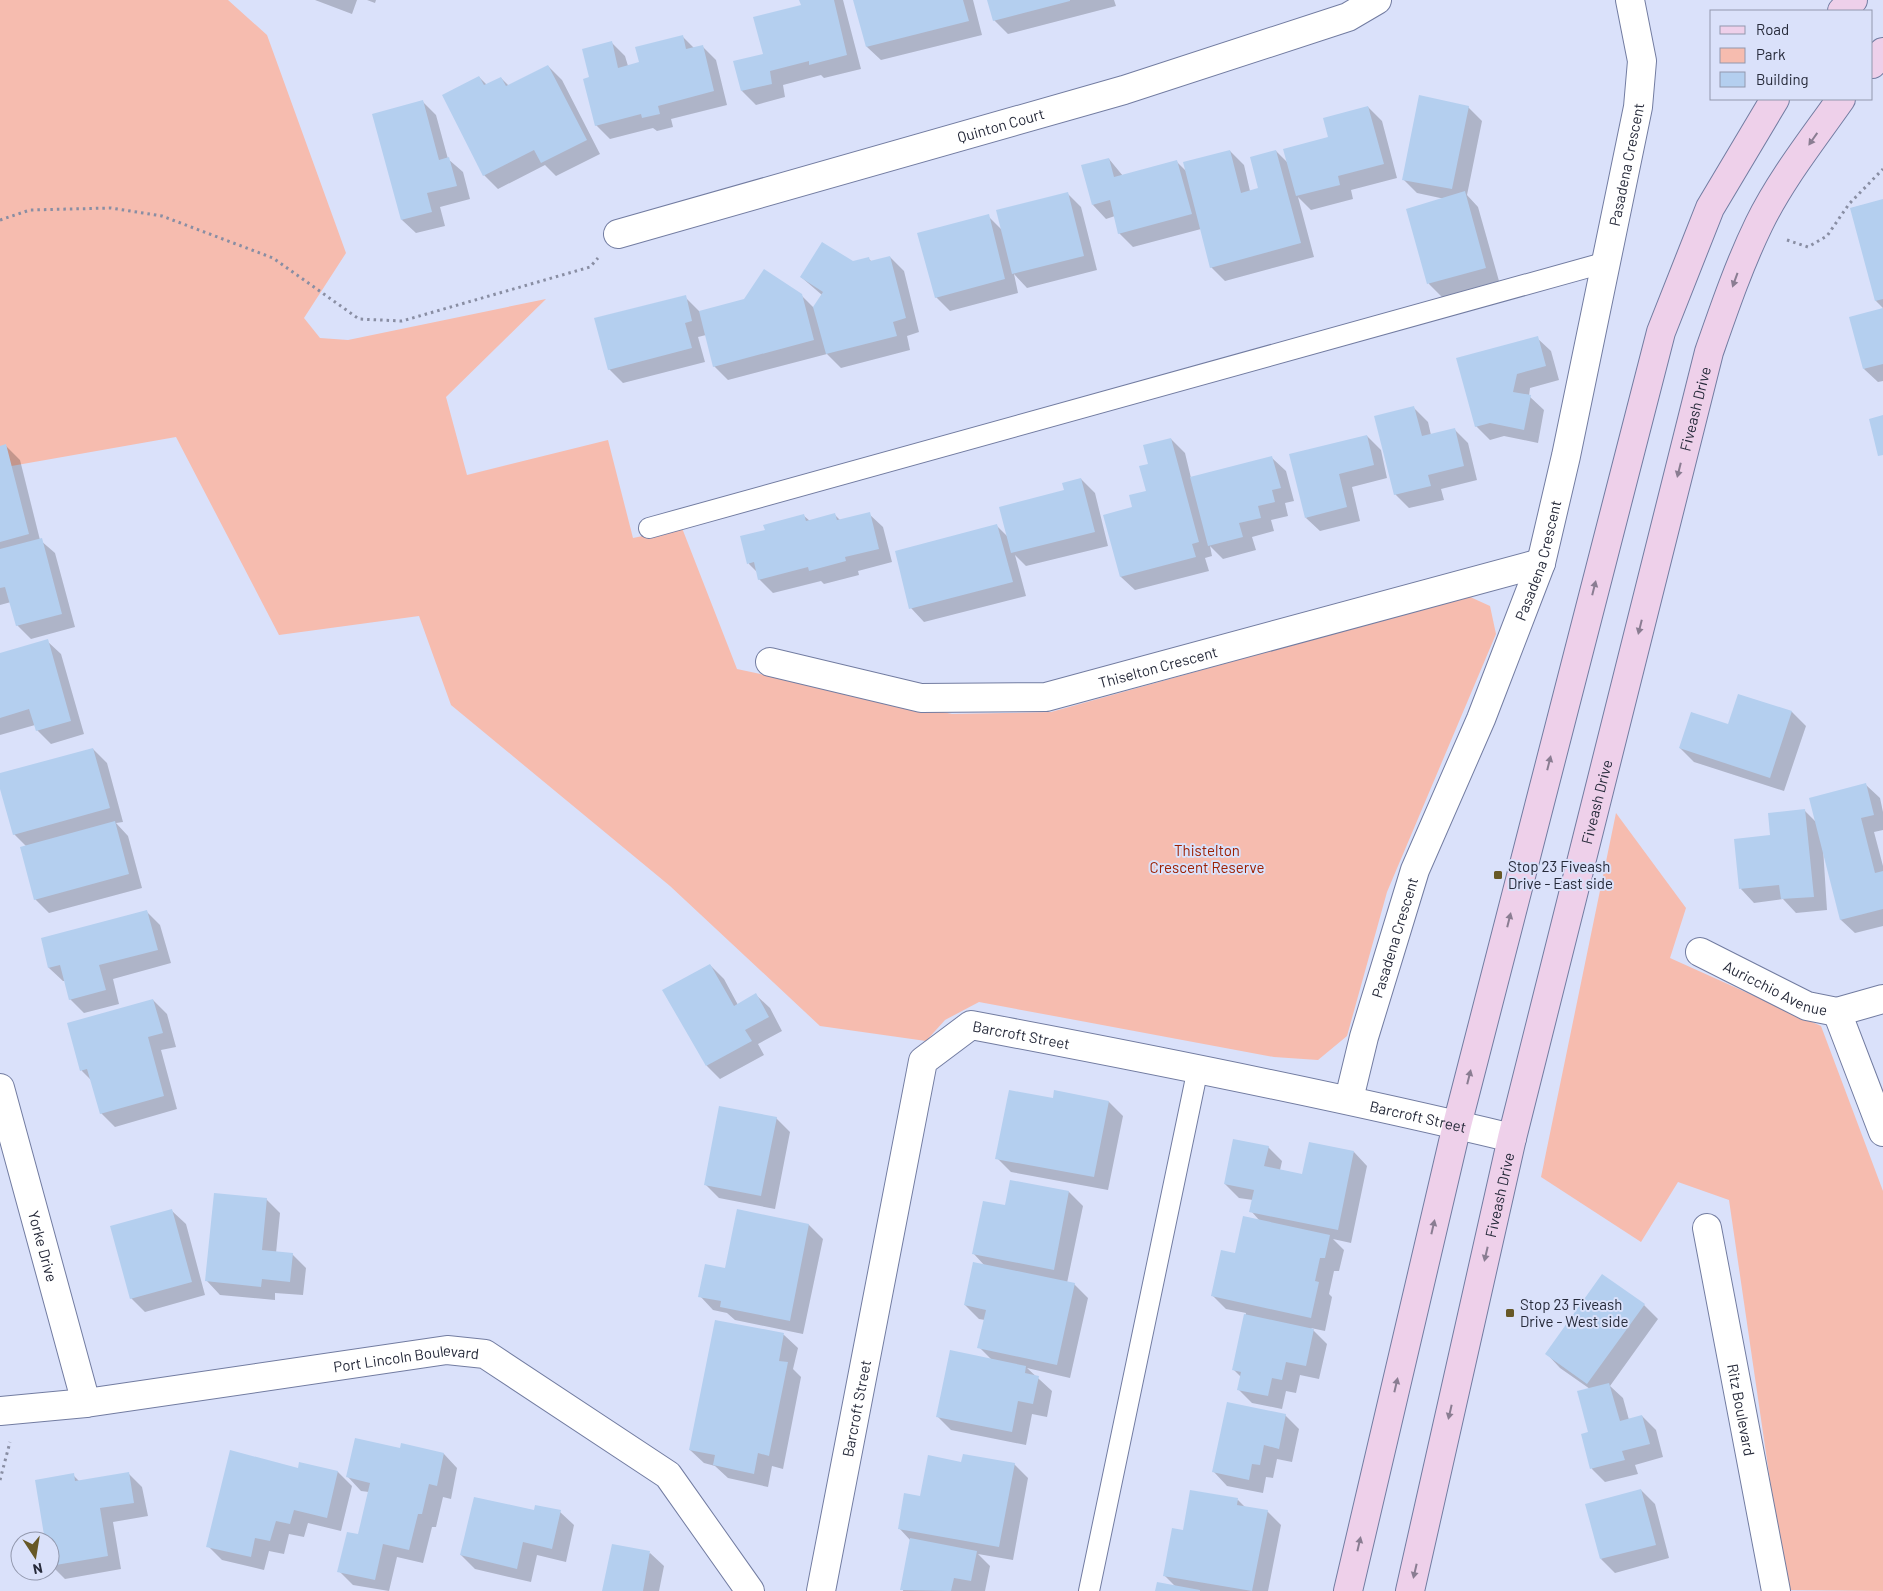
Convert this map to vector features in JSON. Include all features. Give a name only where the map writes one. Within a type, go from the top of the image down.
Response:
[{"type":"main road","points":[[1843,10],[1853,0]]},
{"type":"main road","points":[[1873,63],[1883,52]]},
{"type":"main road","points":[[1348,1591],[1456,1125],[1661,332],[1710,208],[1774,100]]},
{"type":"main road","name":"Fiveash Drive","points":[[1410,1591],[1512,1138],[1709,352],[1739,269],[1760,222],[1792,169],[1840,100]]},
{"type":"street","name":"Quinton Court","points":[[618,234],[1124,90],[1348,17],[1377,0]]},
{"type":"street","name":"Pasadena Crescent","points":[[1348,1100],[1364,1037],[1415,870],[1481,719],[1541,562],[1568,446],[1638,107],[1642,61],[1630,0]]},
{"type":"street","name":"Thiselton Crescent","points":[[770,662],[922,698],[1046,697],[1541,562]]},
{"type":"street","name":"Auricchio Avenue","points":[[1700,952],[1807,1006],[1837,1012],[1883,999]]},
{"type":"street","points":[[1837,1012],[1883,1132]]},
{"type":"street","name":"Barcroft Street","points":[[821,1591],[923,1061],[971,1025],[1198,1068],[1512,1138]]},
{"type":"street","name":"Yorke Drive","points":[[0,1088],[86,1403]]},
{"type":"street","name":"Ritz Boulevard","points":[[1707,1228],[1776,1591]]},
{"type":"street","name":"Port Lincoln Boulevard","points":[[9,1411],[86,1403],[447,1350],[485,1354],[668,1475],[750,1591]]},
{"type":"lane","points":[[649,528],[1607,262]]},
{"type":"lane","points":[[1089,1591],[1198,1068]]},
{"type":"path","points":[[1760,222],[1789,242],[1808,247],[1827,236],[1849,204],[1883,169]]},
{"type":"path","points":[[0,220],[30,210],[111,208],[162,216],[273,258],[359,319],[402,321],[590,267],[618,234]]},
{"type":"path","points":[[0,1480],[9,1411]]},
{"type":"green space","name":"Thistelton Crescent Reserve","points":[[0,0],[228,0],[267,35],[346,253],[304,318],[320,338],[348,340],[546,299],[446,397],[467,475],[608,440],[633,538],[682,528],[737,669],[952,714],[1051,712],[1468,596],[1490,606],[1496,634],[1387,892],[1347,1036],[1318,1060],[1274,1057],[979,1002],[945,1020],[926,1041],[820,1026],[670,886],[451,705],[419,616],[279,635],[176,437],[0,468]]},
{"type":"green space","points":[[1616,813],[1686,908],[1670,958],[1821,1026],[1883,1191],[1883,1591],[1786,1590],[1729,1200],[1678,1182],[1641,1242],[1541,1177]]},
{"type":"building","points":[[799,0],[834,0],[847,55],[809,65],[809,61],[770,71],[772,84],[741,91],[733,61],[763,54],[753,17],[801,5]]},
{"type":"building","points":[[853,0],[963,0],[969,21],[866,47]]},
{"type":"building","points":[[987,0],[1070,0],[1070,1],[993,21]]},
{"type":"building","points":[[683,35],[686,49],[703,45],[714,91],[658,106],[660,114],[642,118],[641,114],[595,126],[583,79],[589,77],[582,49],[612,41],[618,68],[639,62],[635,47]]},
{"type":"building","points":[[548,65],[587,140],[541,163],[534,150],[483,176],[442,95],[479,76],[484,85],[501,77],[506,86]]},
{"type":"building","points":[[1419,95],[1469,106],[1452,189],[1402,180]]},
{"type":"building","points":[[423,100],[439,160],[449,157],[457,186],[427,193],[432,212],[401,220],[372,114]]},
{"type":"building","points":[[1368,106],[1384,164],[1338,176],[1340,185],[1296,196],[1283,149],[1328,137],[1323,118]]},
{"type":"building","points":[[1230,150],[1241,193],[1258,188],[1250,157],[1276,150],[1301,243],[1210,268],[1183,162]]},
{"type":"building","points":[[1109,158],[1114,177],[1177,160],[1192,214],[1118,234],[1110,200],[1092,205],[1081,165]]},
{"type":"building","points":[[1465,191],[1486,268],[1427,284],[1406,209]]},
{"type":"building","points":[[1068,192],[1084,256],[1012,274],[996,210]]},
{"type":"building","points":[[1883,199],[1883,299],[1875,301],[1850,208]]},
{"type":"building","points":[[989,214],[1005,279],[935,298],[917,233]]},
{"type":"building","points":[[822,242],[853,261],[869,257],[870,261],[890,256],[906,318],[893,322],[897,336],[826,354],[813,307],[823,292],[800,277]]},
{"type":"building","points":[[764,269],[802,294],[814,340],[713,367],[699,311],[744,299]]},
{"type":"building","points":[[686,295],[692,321],[685,323],[692,348],[608,370],[594,318]]},
{"type":"building","points":[[1883,308],[1883,364],[1863,369],[1849,317]]},
{"type":"building","points":[[1538,336],[1546,366],[1517,374],[1513,392],[1531,395],[1524,430],[1490,423],[1475,427],[1456,358]]},
{"type":"building","points":[[1414,406],[1422,436],[1455,428],[1464,466],[1428,475],[1431,486],[1394,495],[1374,416]]},
{"type":"building","points":[[1883,415],[1883,455],[1878,456],[1869,419]]},
{"type":"building","points":[[1367,435],[1374,465],[1339,474],[1347,507],[1305,518],[1289,454]]},
{"type":"building","points":[[1171,438],[1199,542],[1192,544],[1196,557],[1120,577],[1103,515],[1132,507],[1129,495],[1146,491],[1139,466],[1148,464],[1143,445]]},
{"type":"building","points":[[6,444],[29,534],[0,542],[0,446]]},
{"type":"building","points":[[1272,456],[1281,488],[1272,490],[1275,502],[1258,506],[1261,518],[1239,523],[1243,537],[1208,546],[1190,477]]},
{"type":"building","points":[[1081,478],[1095,532],[1011,553],[999,507],[1064,490],[1062,483]]},
{"type":"building","points":[[870,512],[879,549],[845,557],[846,561],[809,571],[808,567],[758,580],[754,562],[747,564],[740,536],[765,530],[763,525],[804,514],[806,521],[835,513],[837,520]]},
{"type":"building","points":[[997,524],[1013,582],[909,609],[895,551]]},
{"type":"building","points":[[42,538],[62,614],[16,626],[5,587],[0,588],[0,549]]},
{"type":"building","points":[[48,639],[71,721],[36,731],[29,709],[0,718],[0,653]]},
{"type":"building","points":[[1738,694],[1792,711],[1770,778],[1679,748],[1691,712],[1728,724]]},
{"type":"building","points":[[93,748],[110,808],[13,835],[0,789],[0,773]]},
{"type":"building","points":[[1866,783],[1874,815],[1861,818],[1875,873],[1883,871],[1883,909],[1840,920],[1809,798]]},
{"type":"building","points":[[1805,809],[1814,897],[1781,899],[1779,885],[1739,889],[1734,839],[1770,835],[1768,813]]},
{"type":"building","points":[[115,821],[129,874],[34,900],[20,847]]},
{"type":"building","points":[[147,910],[158,950],[99,965],[106,990],[69,1000],[60,965],[48,968],[41,938]]},
{"type":"building","points":[[710,964],[734,1006],[756,993],[769,1017],[745,1030],[752,1041],[706,1066],[662,990]]},
{"type":"building","points":[[153,999],[163,1033],[148,1037],[164,1096],[100,1114],[87,1069],[80,1071],[67,1023]]},
{"type":"building","points":[[1009,1090],[1053,1098],[1054,1090],[1109,1101],[1094,1177],[995,1159]]},
{"type":"building","points":[[719,1106],[777,1117],[761,1196],[704,1185]]},
{"type":"building","points":[[1233,1139],[1269,1146],[1264,1166],[1302,1174],[1309,1142],[1354,1151],[1338,1230],[1249,1212],[1254,1190],[1224,1184]]},
{"type":"building","points":[[1010,1180],[1069,1191],[1054,1270],[972,1254],[983,1201],[1005,1205]]},
{"type":"building","points":[[214,1193],[267,1198],[262,1250],[293,1253],[290,1282],[262,1279],[261,1287],[205,1281]]},
{"type":"building","points":[[172,1209],[192,1282],[130,1299],[110,1226]]},
{"type":"building","points":[[737,1209],[809,1224],[790,1321],[720,1307],[721,1301],[698,1297],[705,1264],[725,1268]]},
{"type":"building","points":[[1243,1216],[1330,1235],[1325,1258],[1320,1258],[1315,1281],[1319,1282],[1311,1318],[1211,1296],[1221,1250],[1235,1253]]},
{"type":"building","points":[[973,1262],[1075,1283],[1057,1365],[977,1348],[986,1310],[964,1305]]},
{"type":"building","points":[[1602,1274],[1645,1304],[1587,1384],[1545,1354]]},
{"type":"building","points":[[1244,1314],[1314,1329],[1306,1366],[1286,1362],[1282,1380],[1272,1378],[1268,1396],[1237,1390],[1241,1372],[1232,1370]]},
{"type":"building","points":[[715,1320],[784,1333],[779,1361],[788,1362],[769,1456],[758,1453],[754,1474],[713,1465],[715,1455],[689,1450]]},
{"type":"building","points":[[950,1350],[1026,1366],[1025,1373],[1039,1376],[1033,1404],[1018,1401],[1012,1432],[936,1417]]},
{"type":"building","points":[[1609,1383],[1620,1421],[1642,1415],[1650,1444],[1622,1451],[1625,1460],[1590,1469],[1581,1434],[1588,1432],[1577,1391]]},
{"type":"building","points":[[1227,1402],[1286,1414],[1279,1449],[1264,1445],[1260,1465],[1252,1464],[1249,1480],[1212,1472]]},
{"type":"building","points":[[355,1438],[400,1448],[401,1443],[444,1453],[437,1486],[429,1484],[422,1514],[418,1514],[409,1550],[383,1544],[375,1580],[337,1572],[347,1532],[358,1534],[370,1483],[346,1477]]},
{"type":"building","points":[[230,1450],[298,1468],[299,1462],[338,1471],[327,1518],[294,1510],[290,1524],[276,1521],[270,1541],[255,1538],[251,1557],[206,1547]]},
{"type":"building","points":[[963,1454],[1015,1463],[999,1547],[898,1529],[904,1493],[920,1496],[928,1455],[961,1462]]},
{"type":"building","points":[[129,1472],[134,1503],[100,1508],[108,1556],[60,1564],[60,1531],[43,1531],[35,1480],[74,1473],[75,1481]]},
{"type":"building","points":[[1641,1489],[1656,1545],[1600,1559],[1585,1504]]},
{"type":"building","points":[[1190,1490],[1238,1498],[1237,1505],[1268,1510],[1252,1591],[1163,1576],[1172,1528],[1183,1530]]},
{"type":"building","points":[[474,1497],[534,1510],[535,1505],[561,1510],[552,1549],[523,1542],[517,1569],[460,1555]]},
{"type":"building","points":[[910,1538],[977,1551],[971,1581],[954,1578],[951,1591],[900,1590]]},
{"type":"building","points":[[612,1544],[650,1551],[643,1591],[602,1591]]},
{"type":"building","points":[[1157,1582],[1200,1590],[1200,1591],[1155,1591]]},
{"type":"place","name":"Stop 23 Fiveash Drive - East side","points":[[1498,875]]},
{"type":"place","name":"Stop 23 Fiveash Drive - West side","points":[[1510,1313]]}]
